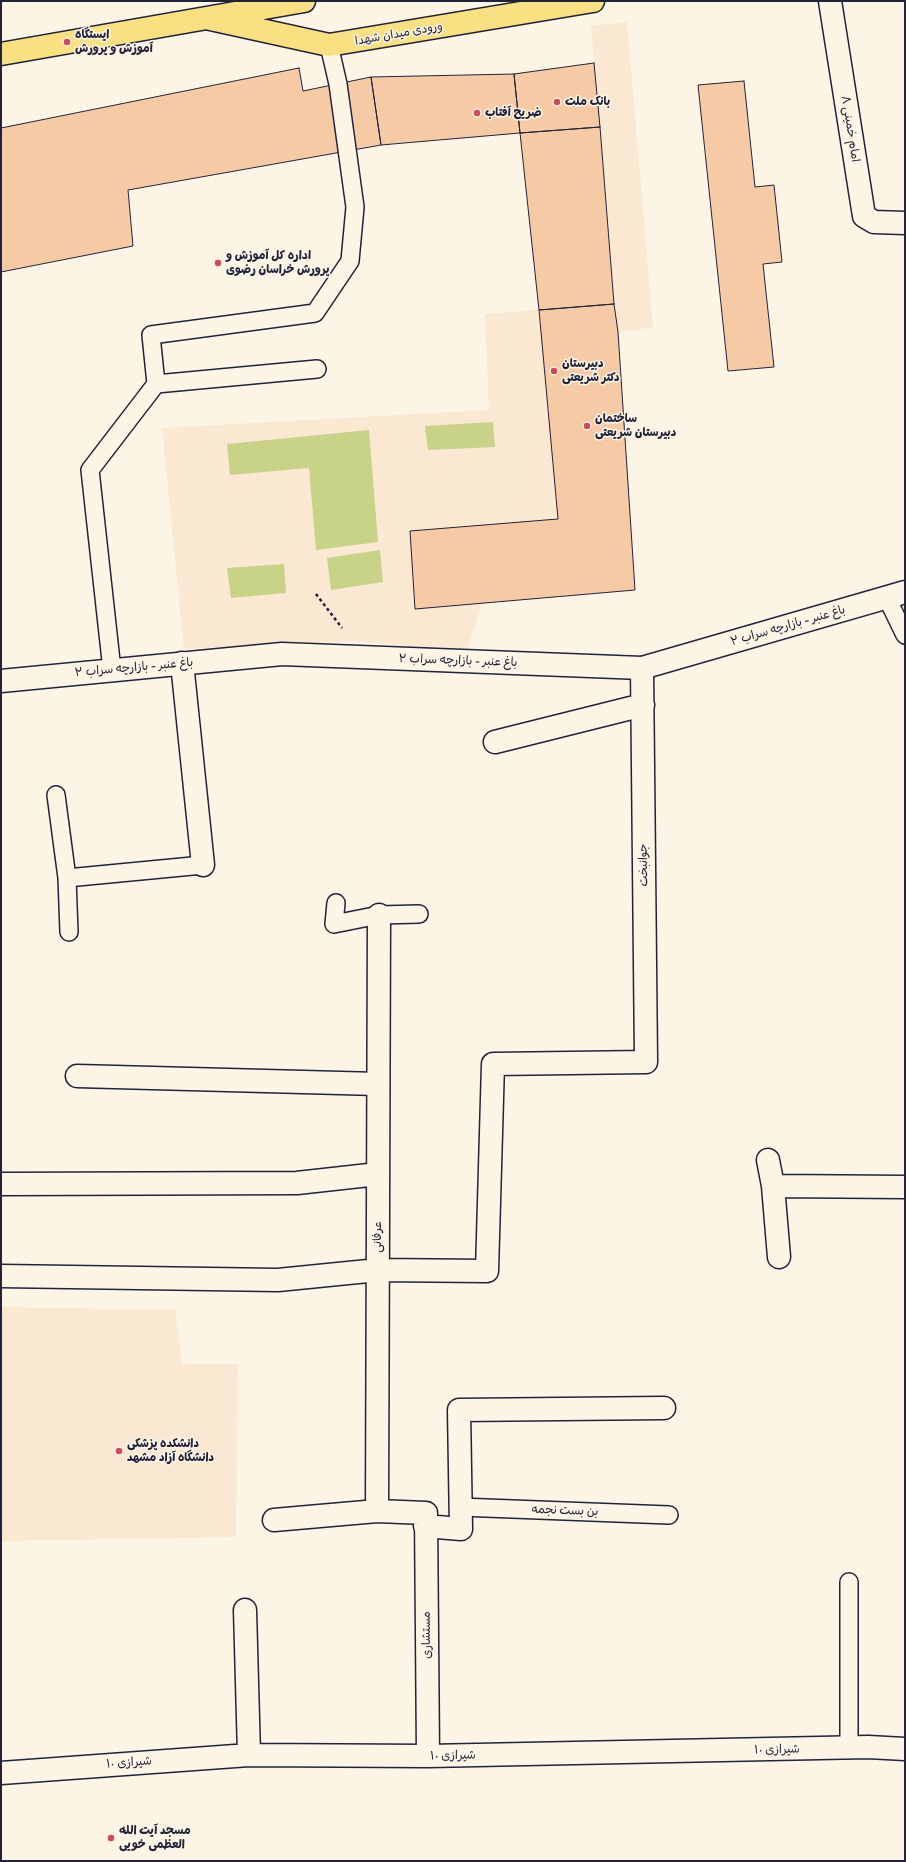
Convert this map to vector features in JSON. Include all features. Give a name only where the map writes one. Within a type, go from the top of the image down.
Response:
[{"type":"main road","points":[[206,18],[234,1]]},
{"type":"main road","points":[[1,54],[304,1]]},
{"type":"main road","name":"ورودی میدان شهدا","points":[[206,18],[329,45],[593,1]]},
{"type":"street","name":"امام خمینی ۸","points":[[830,1],[864,216],[874,222],[905,223]]},
{"type":"street","name":"باغ عنبر - بازارچه سراب ۲","points":[[1,681],[282,654],[642,668],[896,595]]},
{"type":"street","points":[[182,664],[203,865]]},
{"type":"street","name":"جوانبخت","points":[[378,1270],[486,1271],[493,1064],[646,1062],[642,668]]},
{"type":"street","points":[[495,742],[643,705]]},
{"type":"street","name":"عرفانی","points":[[377,1511],[379,914]]},
{"type":"street","points":[[77,1076],[378,1084]]},
{"type":"street","points":[[768,1160],[773,1186],[779,1258]]},
{"type":"street","points":[[1,1184],[298,1184],[378,1174]]},
{"type":"street","points":[[773,1186],[905,1187]]},
{"type":"street","points":[[1,1276],[278,1280],[378,1270]]},
{"type":"street","points":[[274,1520],[377,1511],[425,1520],[461,1529],[459,1410],[664,1408]]},
{"type":"street","name":"مستشاری","points":[[425,1520],[428,1756]]},
{"type":"street","points":[[245,1610],[249,1755]]},
{"type":"street","name":"شیرازی ۱۰","points":[[1,1773],[249,1755],[428,1756],[849,1748],[905,1749]]},
{"type":"lane","points":[[112,670],[90,470],[156,384],[151,335],[315,313],[350,261],[355,207],[338,84],[329,45]]},
{"type":"lane","points":[[156,384],[317,369]]},
{"type":"lane","points":[[896,595],[905,635]]},
{"type":"lane","points":[[56,795],[67,878],[69,932]]},
{"type":"lane","points":[[67,878],[203,865]]},
{"type":"lane","points":[[336,903],[334,924],[379,914],[419,914]]},
{"type":"lane","name":"بن بست نجمه","points":[[460,1507],[670,1515]]},
{"type":"lane","points":[[849,1582],[849,1748]]},
{"type":"path","points":[[316,594],[352,641],[352,657]]},
{"type":"shaded area","name":"دبیرستان دکتر شریعتی","points":[[627,22],[653,327],[618,333],[635,590],[482,603],[468,647],[440,649],[352,641],[184,649],[162,428],[489,410],[485,314],[614,304],[591,26]]},
{"type":"shaded area","name":"دانشکده پزشکی دانشگاه آزاد مشهد","points":[[1,1307],[175,1310],[182,1364],[238,1364],[236,1537],[1,1541]]},
{"type":"green space","points":[[493,422],[495,447],[428,450],[425,426]]},
{"type":"green space","points":[[369,430],[378,542],[316,550],[309,468],[230,475],[227,444]]},
{"type":"green space","points":[[380,550],[383,582],[331,590],[327,558]]},
{"type":"green space","points":[[284,564],[286,593],[231,598],[227,568]]},
{"type":"building","points":[[594,63],[600,127],[520,133],[514,74]]},
{"type":"building","points":[[299,68],[303,91],[371,77],[381,145],[128,190],[133,246],[1,272],[1,128]]},
{"type":"building","points":[[514,74],[520,133],[381,145],[371,77]]},
{"type":"building","points":[[744,81],[755,187],[774,185],[782,262],[763,264],[774,367],[728,371],[698,85]]},
{"type":"building","points":[[600,127],[614,304],[539,310],[520,133]]},
{"type":"building","name":"ساختمان دبیرستان شریعتی","points":[[614,304],[618,332],[635,590],[415,609],[410,531],[558,519],[539,310]]},
{"type":"place","name":"ایستگاه آموزش و پرورش","points":[[67,42]]},
{"type":"place","name":"بانک ملت","points":[[557,102]]},
{"type":"place","name":"ضریح آفتاب","points":[[477,113]]},
{"type":"place","name":"اداره کل آموزش و پرورش خراسان رضوی","points":[[218,263]]},
{"type":"place","name":"دبیرستان دکتر شریعتی","points":[[554,371]]},
{"type":"place","name":"ساختمان دبیرستان شریعتی","points":[[587,426]]},
{"type":"place","name":"دانشکده پزشکی دانشگاه آزاد مشهد","points":[[119,1451]]},
{"type":"place","name":"مسجد آیت الله العظمی خویی","points":[[111,1838]]}]
